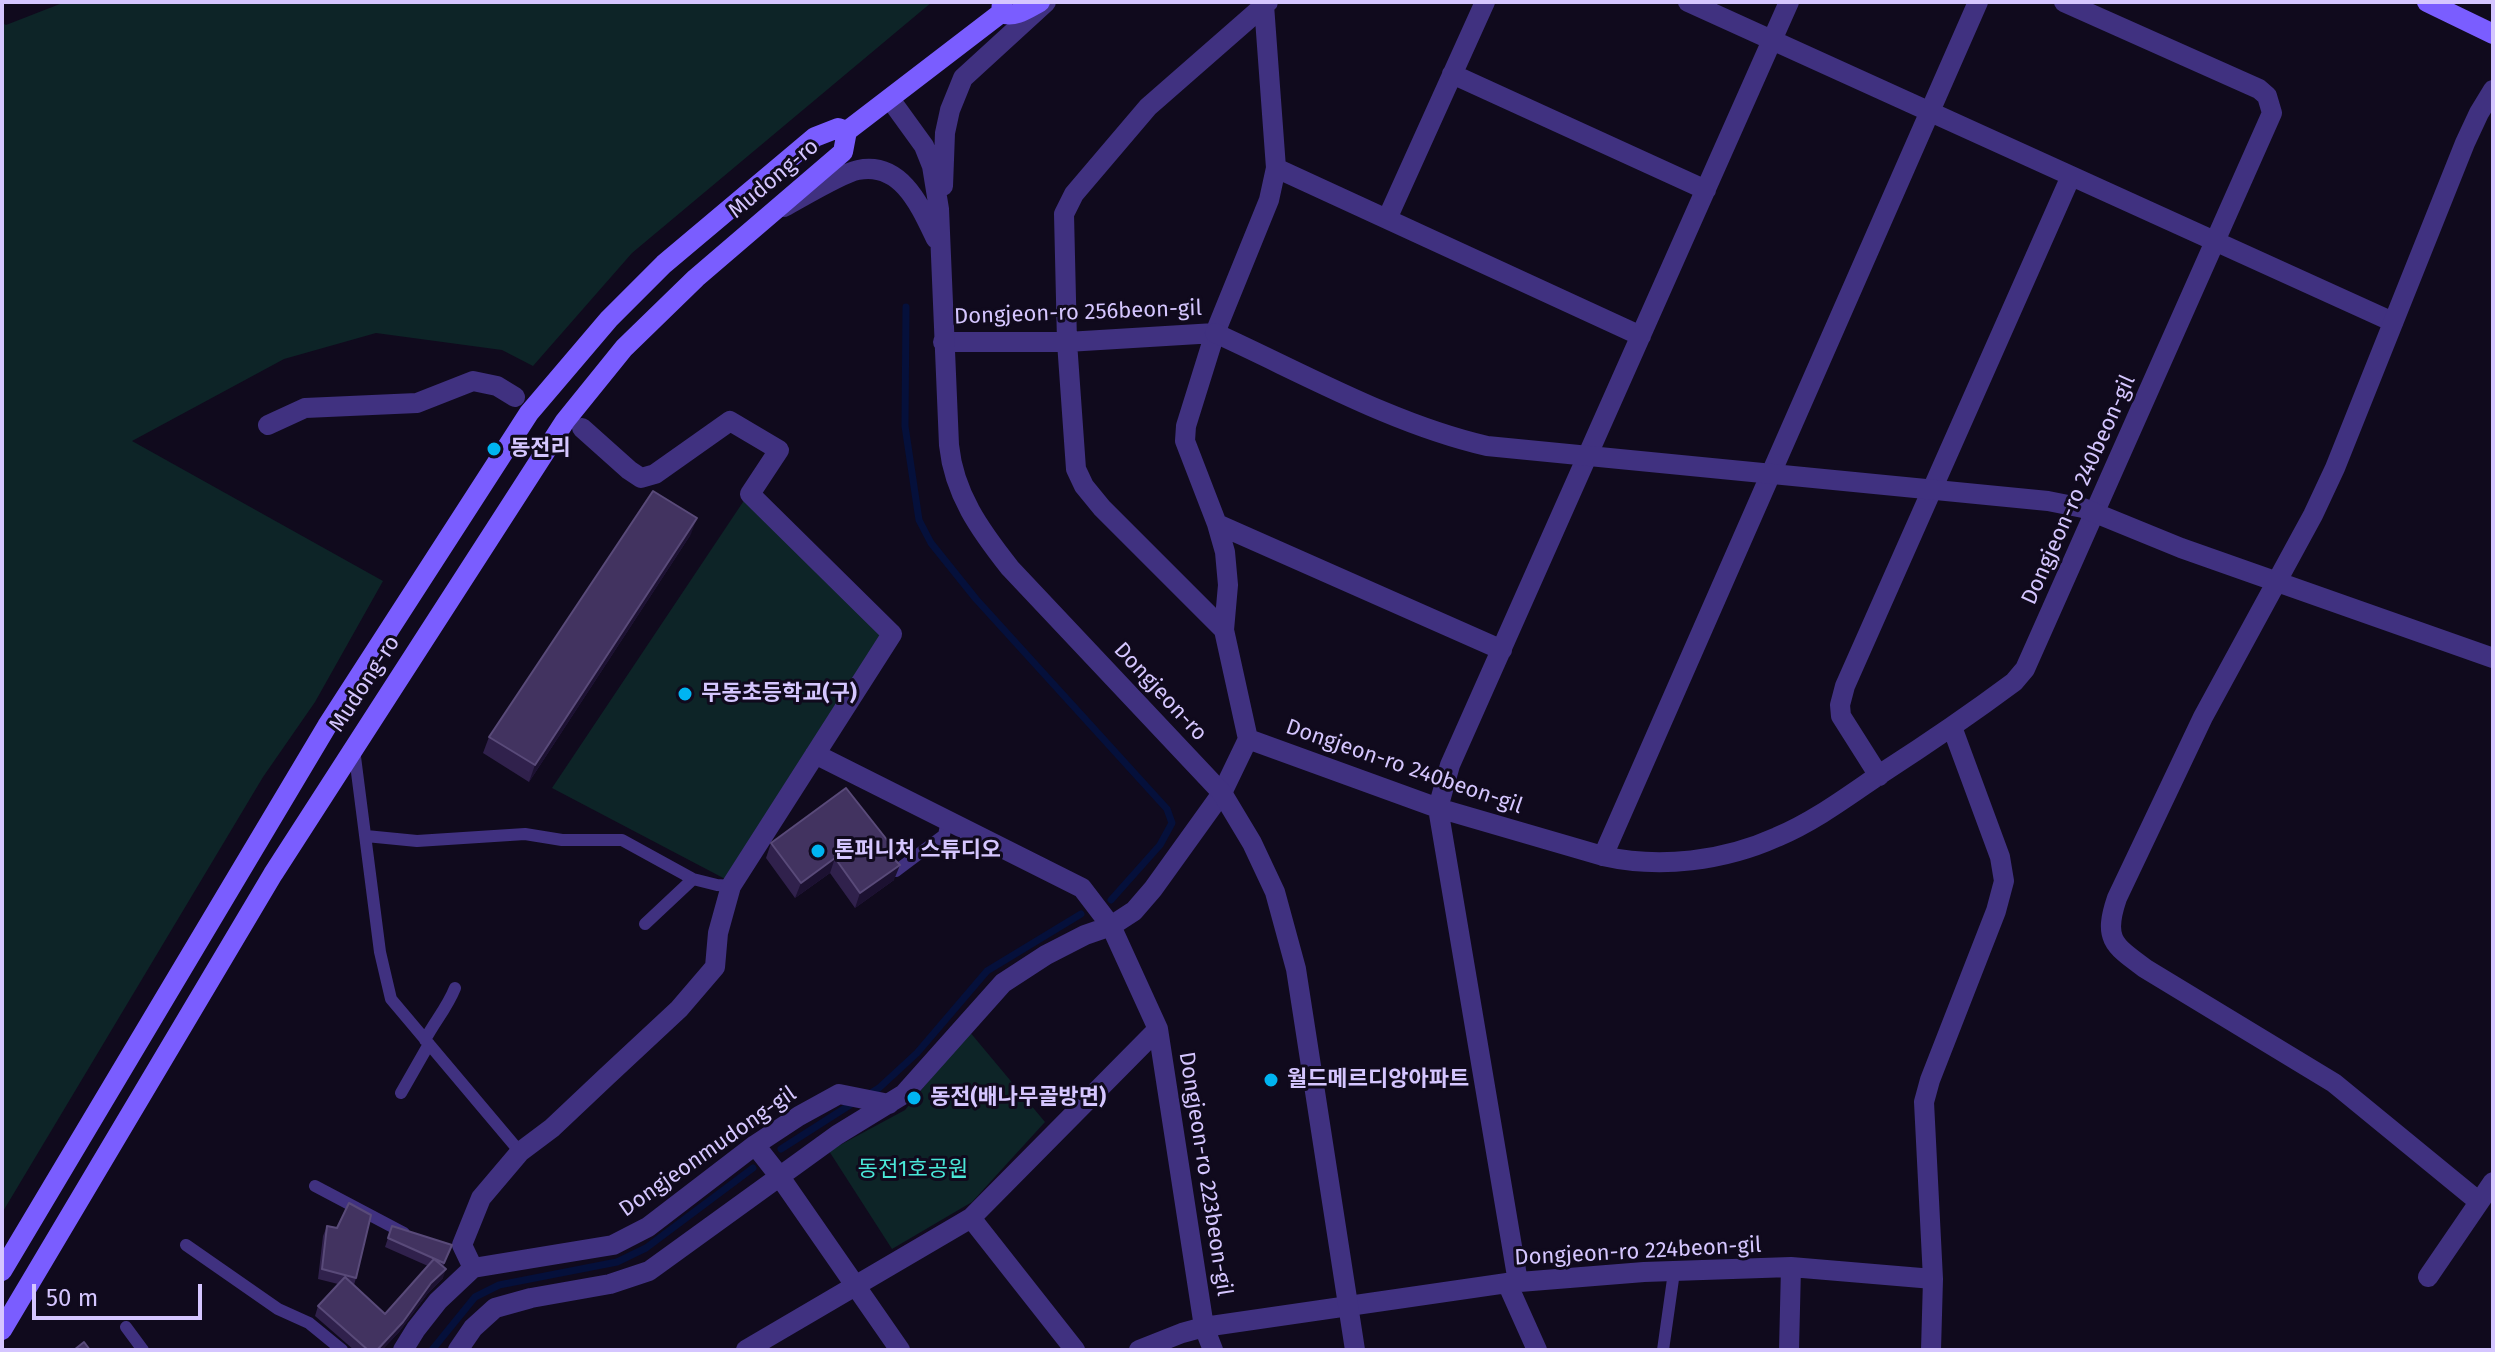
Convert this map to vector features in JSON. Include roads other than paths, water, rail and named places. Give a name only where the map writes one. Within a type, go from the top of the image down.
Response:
[{"type":"main road","name":"Mudong-ro","points":[[847,131],[1001,7],[1008,15],[1040,2]]},
{"type":"main road","points":[[2427,2],[2493,34]]},
{"type":"main road","name":"Mudong-ro","points":[[2,1271],[327,726],[529,413],[609,319],[664,264],[815,137],[838,128],[847,131]]},
{"type":"main road","name":"Mudong-ro","points":[[2,1330],[273,874],[565,421],[624,348],[696,278],[843,152],[847,131]]},
{"type":"street","points":[[940,248],[945,133],[957,90],[963,78],[1047,2]]},
{"type":"street","points":[[1387,219],[1485,2]]},
{"type":"street","points":[[1688,2],[2393,322]]},
{"type":"street","points":[[1537,1350],[1512,1282],[1438,808],[1450,765],[1789,2]]},
{"type":"street","points":[[1603,856],[1978,2]]},
{"type":"street","name":"Dongjeon-ro 240beon-gil","points":[[1248,739],[1438,808],[1603,856],[1663,863],[1714,856],[1778,837],[1838,804],[2014,682],[2025,669],[2272,113],[2267,96],[2246,83],[2064,2]]},
{"type":"street","points":[[458,1350],[473,1328],[495,1308],[531,1298],[610,1284],[649,1271],[837,1135],[897,1099],[1003,983],[1046,955],[1111,926],[1134,911],[1222,793],[1248,739],[1224,630],[1228,585],[1225,552],[1185,441],[1186,426],[1215,333],[1269,200],[1276,168],[1266,4]]},
{"type":"street","points":[[1224,630],[1102,508],[1084,486],[1076,469],[1067,342],[1064,214],[1074,194],[1148,107],[1266,4]]},
{"type":"street","points":[[1452,74],[1706,190]]},
{"type":"street","points":[[2478,1201],[2334,1083],[2146,969],[2122,951],[2111,936],[2109,921],[2203,717],[2335,468],[2465,143],[2493,90]]},
{"type":"street","name":"Dongjeon-ro","points":[[890,99],[924,146],[932,166],[939,209],[951,470],[979,529],[1010,568],[1222,793],[1252,843],[1275,892],[1296,969],[1355,1350]]},
{"type":"street","points":[[1276,168],[1641,336]]},
{"type":"street","points":[[767,215],[858,170],[879,171],[897,177],[908,188],[940,248]]},
{"type":"street","points":[[1879,776],[1841,716],[1840,705],[1845,686],[2071,176]]},
{"type":"street","points":[[1215,333],[1402,419],[1458,439],[1523,451],[2048,501],[2095,513],[2181,548],[2493,658]]},
{"type":"street","name":"Dongjeon-ro 256beon-gil","points":[[943,342],[1067,342],[1215,333]]},
{"type":"street","points":[[268,425],[305,408],[417,403],[473,381],[497,386],[515,397]]},
{"type":"street","points":[[403,1350],[438,1301],[473,1268],[455,1245],[481,1198],[520,1152],[552,1128],[701,985],[715,967],[718,933],[731,886],[892,634],[750,494],[779,450],[730,421],[655,474],[641,478],[582,428]]},
{"type":"street","points":[[1217,524],[1502,650]]},
{"type":"street","points":[[1931,1350],[1933,1279],[1924,1102],[1996,911],[2004,881],[2000,857],[1952,727]]},
{"type":"street","points":[[815,754],[1082,888],[1111,926]]},
{"type":"street","name":"Dongjeon-ro 223beon-gil","points":[[1111,926],[1158,1029],[1204,1327],[1213,1350]]},
{"type":"street","points":[[746,1350],[971,1218],[1158,1029]]},
{"type":"street","name":"Dongjeonmudong-gil","points":[[473,1268],[613,1245],[648,1227],[755,1145],[839,1094],[897,1099]]},
{"type":"street","points":[[755,1145],[900,1350]]},
{"type":"street","points":[[2428,1277],[2493,1182]]},
{"type":"street","points":[[971,1218],[1075,1350]]},
{"type":"street","points":[[1789,1350],[1791,1267]]},
{"type":"street","name":"Dongjeon-ro 224beon-gil","points":[[1348,1307],[1512,1282],[1644,1272],[1791,1267],[1933,1279]]},
{"type":"street","name":"Dongjeon-ro 223beon-gil","points":[[1139,1350],[1204,1327],[1348,1307]]},
{"type":"lane","points":[[354,745],[380,952],[391,999],[520,1152]]},
{"type":"lane","points":[[896,871],[944,835],[947,821]]},
{"type":"lane","points":[[366,836],[417,841],[525,834],[562,840],[622,840],[693,879],[731,886]]},
{"type":"lane","points":[[645,924],[693,879]]},
{"type":"lane","points":[[401,1093],[436,1019],[447,1009],[455,988]]},
{"type":"lane","points":[[315,1186],[376,1220],[412,1235]]},
{"type":"lane","points":[[186,1245],[278,1309],[309,1323],[342,1350]]},
{"type":"lane","points":[[1663,1350],[1674,1272]]},
{"type":"lane","points":[[126,1327],[143,1350]]},
{"type":"waterway","points":[[906,307],[905,426],[919,520],[931,543],[976,599],[1167,809],[1172,823],[1160,845],[1111,900]]},
{"type":"waterway","points":[[868,1095],[917,1053],[987,971],[1081,914]]},
{"type":"waterway","points":[[781,1149],[853,1103]]},
{"type":"waterway","points":[[432,1350],[475,1297],[499,1285],[617,1262],[646,1248],[753,1168]]},
{"type":"place","name":"동전리","points":[[494,449]]},
{"type":"place","name":"무동초등학교(구)","points":[[685,694]]},
{"type":"place","name":"톤퍼니처 스튜디오","points":[[818,851]]},
{"type":"place","name":"월드메르디앙아파트","points":[[1271,1080]]},
{"type":"place","name":"동전(배나무골방면)","points":[[914,1098]]},
{"type":"park label","name":"동전1호공원","points":[[913,1170]]}]
